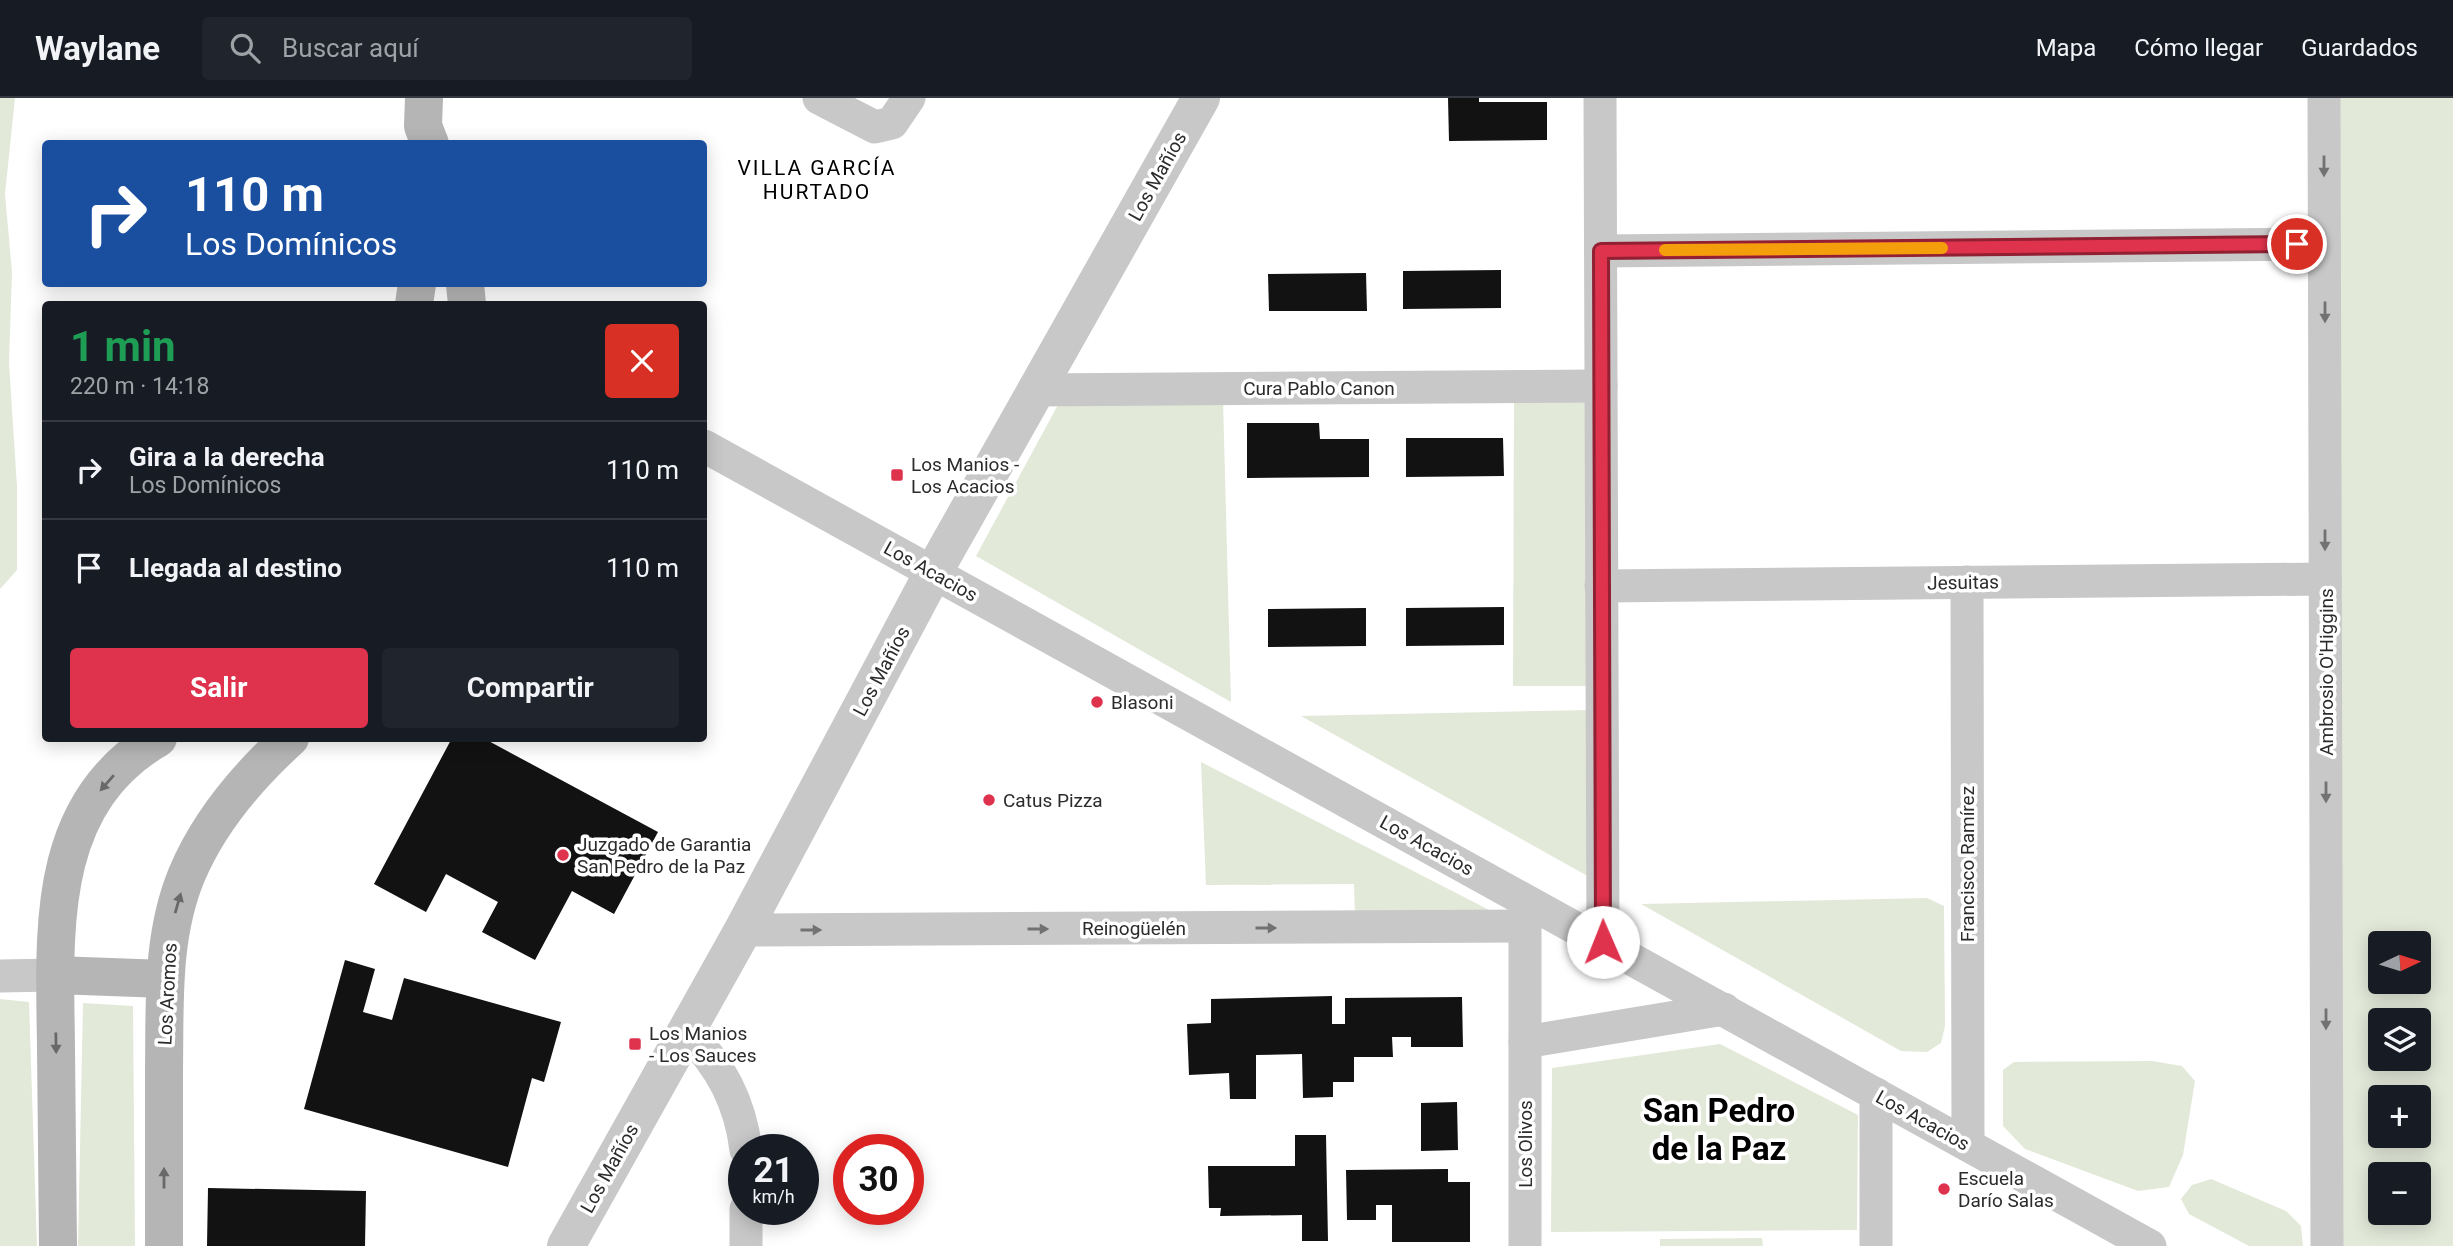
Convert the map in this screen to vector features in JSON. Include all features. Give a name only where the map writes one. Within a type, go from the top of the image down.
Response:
[{"type":"main road","points":[[58,1246],[55,975],[59,896],[64,867],[78,827],[101,789],[122,765],[153,742]]},
{"type":"main road","name":"Los Aromos","points":[[164,1246],[164,979],[178,903],[200,848],[242,787],[286,742]]},
{"type":"main road","points":[[55,975],[164,979]]},
{"type":"street","points":[[819,98],[875,127],[892,123],[909,98]]},
{"type":"street","name":"Los Mañíos","points":[[566,1246],[743,930],[933,573],[1201,98]]},
{"type":"street","points":[[1600,98],[1603,942]]},
{"type":"street","name":"Ambrosio O'Higgins","points":[[2324,98],[2327,1246]]},
{"type":"street","points":[[1601,251],[2325,244]]},
{"type":"street","points":[[471,287],[483,301]]},
{"type":"street","name":"Cura Pablo Canon","points":[[1036,390],[1601,386]]},
{"type":"street","name":"Los Acacios","points":[[707,448],[933,573],[1525,913],[1603,942],[2150,1246]]},
{"type":"street","name":"Jesuitas","points":[[1601,586],[2325,579]]},
{"type":"street","name":"Francisco Ramírez","points":[[1967,582],[1968,1145]]},
{"type":"street","name":"Reinogüelén","points":[[743,930],[1525,913]]},
{"type":"street","name":"Los Olivos","points":[[1525,913],[1525,1246]]},
{"type":"street","points":[[0,976],[55,975]]},
{"type":"street","points":[[1525,1042],[1724,1009]]},
{"type":"street","points":[[687,1031],[725,1077],[744,1134]]},
{"type":"street","points":[[1876,1094],[1876,1246]]},
{"type":"street","points":[[746,1225],[746,1246]]},
{"type":"green space","points":[[0,98],[15,98],[5,194],[12,272],[9,363],[17,487],[17,570],[0,589]]},
{"type":"green space","points":[[2336,98],[2453,98],[2453,1246],[2342,1246]]},
{"type":"green space","points":[[1514,398],[1587,398],[1587,686],[1513,686]]},
{"type":"green space","points":[[1223,400],[1231,702],[976,556],[1059,403]]},
{"type":"green space","points":[[1590,710],[1593,879],[1301,716]]},
{"type":"green space","points":[[1201,762],[1501,916],[1355,916],[1354,884],[1206,885]]},
{"type":"green space","points":[[1927,898],[1944,906],[1945,1026],[1941,1043],[1927,1052],[1901,1051],[1641,904]]},
{"type":"green space","points":[[0,999],[29,1002],[37,1246],[0,1246]]},
{"type":"green space","points":[[83,1003],[133,1006],[135,1246],[78,1246]]},
{"type":"green space","points":[[1720,1044],[1858,1115],[1857,1230],[1551,1232],[1552,1068]]},
{"type":"green space","points":[[2152,1061],[2182,1066],[2195,1081],[2183,1155],[2169,1187],[2138,1191],[2025,1149],[2003,1126],[2003,1070],[2014,1062]]},
{"type":"green space","points":[[2211,1179],[2286,1211],[2301,1226],[2303,1246],[2249,1246],[2189,1214],[2181,1199],[2192,1185]]},
{"type":"green space","points":[[1762,1238],[1763,1246],[1660,1246],[1660,1239]]},
{"type":"building","points":[[1448,98],[1479,98],[1479,102],[1547,102],[1547,140],[1449,141]]},
{"type":"building","points":[[1501,270],[1501,308],[1403,309],[1403,271]]},
{"type":"building","points":[[1366,273],[1367,311],[1269,311],[1268,274]]},
{"type":"building","points":[[1247,423],[1319,423],[1320,439],[1369,439],[1369,477],[1247,478]]},
{"type":"building","points":[[1406,438],[1503,438],[1504,476],[1406,477]]},
{"type":"building","points":[[1504,607],[1504,645],[1406,646],[1406,608]]},
{"type":"building","points":[[1366,608],[1366,646],[1268,647],[1268,609]]},
{"type":"building","points":[[450,742],[490,742],[658,832],[614,914],[572,891],[535,960],[482,932],[498,902],[446,874],[426,912],[374,884]]},
{"type":"building","points":[[345,960],[375,969],[363,1012],[392,1020],[404,978],[561,1022],[544,1082],[532,1078],[508,1167],[304,1109]]},
{"type":"building","points":[[1332,996],[1332,1024],[1345,1024],[1345,998],[1462,997],[1463,1047],[1411,1047],[1411,1037],[1392,1037],[1393,1057],[1354,1057],[1354,1082],[1333,1082],[1333,1097],[1303,1098],[1302,1054],[1256,1055],[1256,1099],[1230,1099],[1229,1073],[1189,1075],[1187,1024],[1211,1023],[1211,999]]},
{"type":"building","points":[[1457,1102],[1458,1150],[1421,1151],[1421,1103]]},
{"type":"building","points":[[1295,1135],[1326,1135],[1328,1241],[1302,1241],[1302,1215],[1220,1216],[1221,1208],[1209,1208],[1208,1166],[1295,1166]]},
{"type":"building","points":[[1448,1169],[1448,1182],[1470,1182],[1470,1242],[1392,1242],[1392,1205],[1376,1205],[1376,1220],[1347,1220],[1346,1170]]},
{"type":"building","points":[[208,1188],[366,1191],[365,1246],[207,1246]]},
{"type":"slow traffic","points":[[1665,250],[1942,248]]},
{"type":"place","name":"Los Manios - Los Acacios","points":[[897,475]]},
{"type":"place","name":"Blasoni","points":[[1097,702]]},
{"type":"place","name":"Catus Pizza","points":[[989,800]]},
{"type":"place","name":"Juzgado de Garantia San Pedro de la Paz","points":[[563,855]]},
{"type":"place","name":"Los Manios - Los Sauces","points":[[635,1044]]},
{"type":"place","name":"Escuela Darío Salas","points":[[1944,1189]]},
{"type":"district","name":"VILLA GARCÍA HURTADO","points":[[817,180]]},
{"type":"district","name":"San Pedro de la Paz","points":[[1719,1129]]},
{"type":"route","points":[[1603,942],[1601,251],[2297,244]]}]
